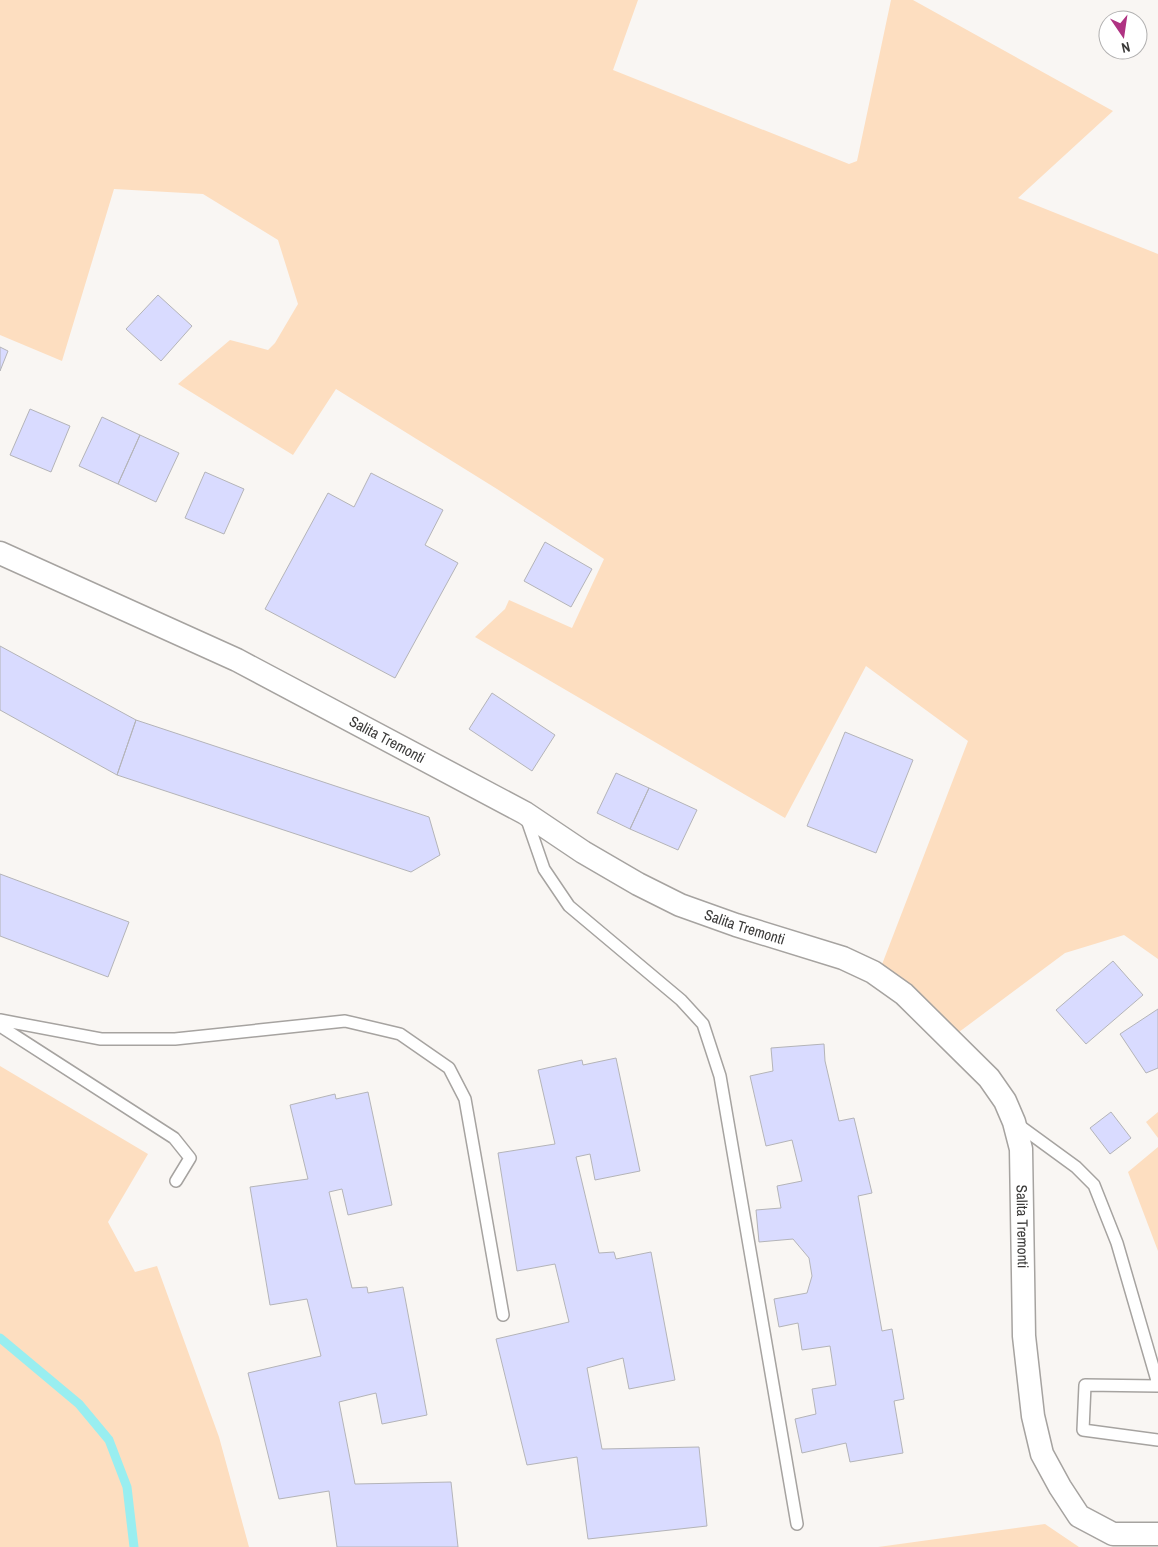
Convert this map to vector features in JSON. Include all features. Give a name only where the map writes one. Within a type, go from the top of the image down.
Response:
[{"type":"street","name":"Salita Tremonti","points":[[0,553],[237,660],[525,813],[583,852],[638,884],[680,905],[736,925],[843,958],[873,972],[904,994],[989,1078],[1004,1101],[1014,1122],[1021,1149],[1024,1336],[1033,1416],[1042,1454],[1079,1516],[1113,1534],[1158,1534]]},
{"type":"lane","points":[[525,813],[544,869],[569,906],[681,1000],[703,1024],[720,1076],[797,1524]]},
{"type":"lane","points":[[0,1020],[101,1039],[175,1038],[345,1021],[400,1034],[449,1068],[465,1099],[503,1314]]},
{"type":"lane","points":[[0,1026],[174,1138],[190,1158],[176,1181]]},
{"type":"lane","points":[[1014,1122],[1076,1168],[1094,1185],[1117,1243],[1158,1385],[1085,1385],[1083,1430],[1158,1440]]},
{"type":"shaded area","points":[[0,0],[638,0],[613,70],[849,164],[857,161],[891,0],[913,0],[1113,111],[1018,198],[1158,254],[1158,959],[1124,935],[1065,953],[955,1035],[881,967],[968,741],[866,666],[785,818],[475,637],[505,609],[509,600],[572,628],[604,559],[497,489],[336,389],[293,455],[178,384],[230,340],[268,350],[275,343],[298,304],[278,240],[203,194],[114,189],[62,361],[0,335]]},
{"type":"shaded area","points":[[0,1066],[148,1154],[108,1222],[135,1272],[157,1266],[219,1437],[249,1547],[0,1547]]},
{"type":"shaded area","points":[[1158,1112],[1158,1138],[1146,1122]]},
{"type":"shaded area","points":[[1158,1147],[1158,1251],[1128,1172]]},
{"type":"shaded area","points":[[1045,1524],[1079,1547],[878,1547]]},
{"type":"building","points":[[158,295],[192,326],[161,361],[126,329]]},
{"type":"building","points":[[0,347],[8,351],[0,371]]},
{"type":"building","points":[[30,409],[70,426],[51,472],[10,455]]},
{"type":"building","points":[[102,417],[140,435],[118,484],[79,466]]},
{"type":"building","points":[[140,435],[179,453],[156,502],[118,484]]},
{"type":"building","points":[[205,472],[244,489],[224,534],[185,518]]},
{"type":"building","points":[[371,473],[443,510],[425,545],[458,563],[395,678],[265,609],[328,493],[354,507]]},
{"type":"building","points":[[545,542],[592,569],[571,607],[524,581]]},
{"type":"building","points":[[0,646],[136,720],[117,775],[0,710]]},
{"type":"building","points":[[492,693],[555,735],[532,771],[469,729]]},
{"type":"building","points":[[136,720],[429,817],[440,855],[411,872],[117,775]]},
{"type":"building","points":[[845,732],[913,760],[876,853],[807,826]]},
{"type":"building","points":[[616,773],[649,788],[630,829],[597,813]]},
{"type":"building","points":[[649,788],[697,810],[678,850],[630,829]]},
{"type":"building","points":[[0,874],[129,922],[108,977],[0,936]]},
{"type":"building","points":[[1113,961],[1143,995],[1086,1044],[1056,1010]]},
{"type":"building","points":[[1158,1009],[1158,1068],[1146,1073],[1120,1034]]},
{"type":"building","points":[[824,1044],[825,1061],[839,1121],[854,1118],[872,1193],[858,1196],[882,1331],[892,1329],[904,1399],[894,1401],[903,1453],[850,1462],[846,1443],[802,1453],[795,1419],[816,1414],[812,1389],[836,1385],[830,1346],[802,1350],[798,1323],[779,1327],[774,1299],[807,1293],[812,1276],[809,1258],[793,1239],[759,1242],[756,1210],[781,1208],[777,1186],[802,1181],[792,1140],[766,1146],[750,1076],[773,1071],[771,1048]]},
{"type":"building","points":[[616,1058],[640,1171],[595,1180],[590,1154],[576,1157],[599,1253],[614,1252],[616,1259],[651,1252],[675,1380],[629,1389],[623,1358],[587,1368],[602,1449],[699,1447],[707,1526],[588,1539],[577,1457],[527,1465],[496,1339],[569,1322],[555,1264],[517,1271],[498,1153],[555,1144],[538,1070],[582,1060],[583,1065]]},
{"type":"building","points":[[368,1092],[392,1205],[348,1215],[342,1189],[329,1192],[352,1288],[367,1287],[368,1293],[403,1287],[427,1415],[382,1424],[376,1393],[339,1402],[355,1484],[451,1482],[458,1547],[337,1547],[329,1491],[279,1499],[248,1373],[321,1356],[307,1299],[270,1305],[250,1187],[308,1179],[290,1105],[335,1094],[336,1099]]},
{"type":"building","points":[[1111,1112],[1131,1138],[1110,1154],[1090,1128]]},
{"type":"waterway","points":[[0,1338],[79,1404],[109,1440],[127,1487],[134,1547]]}]
